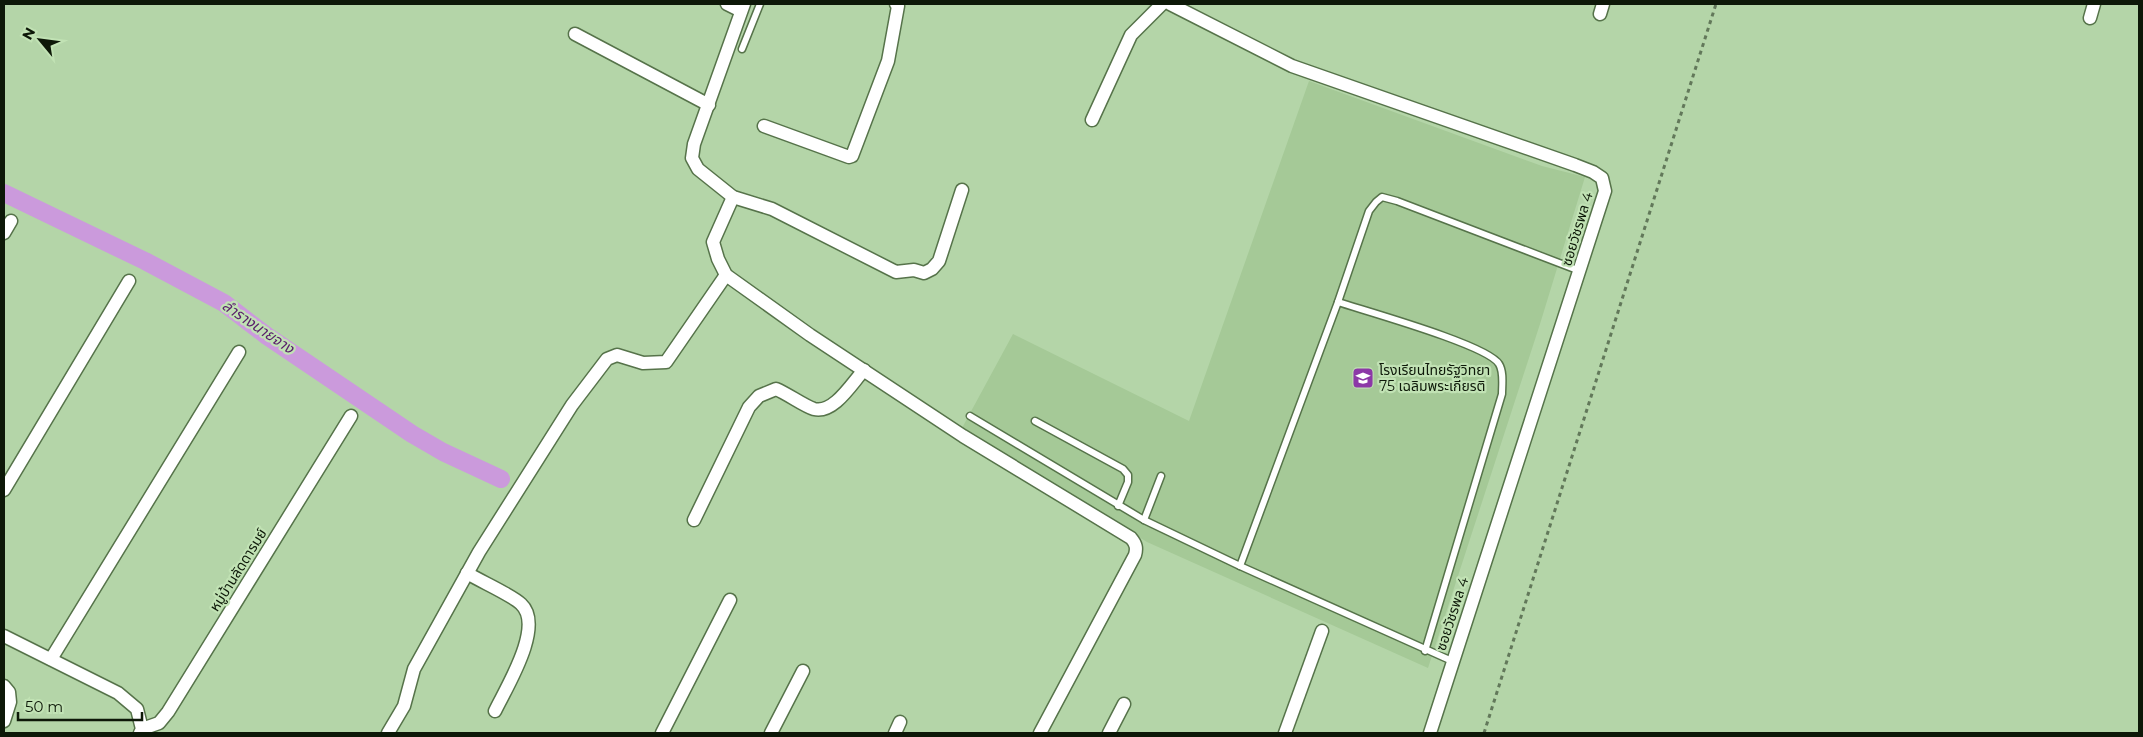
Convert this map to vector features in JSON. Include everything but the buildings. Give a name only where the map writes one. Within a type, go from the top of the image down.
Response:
[{"type":"street","points":[[728,4],[742,7],[694,144],[692,158],[698,169],[733,196],[772,209],[896,272],[914,270],[924,273],[932,269],[939,261],[962,190]]},
{"type":"street","points":[[764,126],[849,157],[852,156],[888,61],[898,6],[896,4]]},
{"type":"street","points":[[1092,120],[1131,35],[1162,4]]},
{"type":"street","name":"ซอยวัชรพล 4","points":[[1170,4],[1292,66],[1593,172],[1602,178],[1605,191],[1430,733]]},
{"type":"street","points":[[2090,18],[2094,4]]},
{"type":"street","points":[[575,34],[709,105]]},
{"type":"street","points":[[733,196],[713,242],[718,259],[726,275],[810,335],[963,436],[1135,542],[1136,555],[1040,733]]},
{"type":"street","points":[[4,233],[11,221]]},
{"type":"street","points":[[388,733],[404,706],[414,669],[467,573],[572,405],[607,359],[617,355],[643,363],[666,362],[726,275]]},
{"type":"street","points":[[4,490],[129,281]]},
{"type":"street","points":[[51,659],[239,352]]},
{"type":"street","points":[[694,520],[749,407],[759,396],[776,389],[789,394],[813,409],[825,410],[835,403],[864,370]]},
{"type":"street","name":"หมู่บ้านลัดดารมย์","points":[[4,636],[118,693],[137,709],[141,731],[159,722],[168,712],[351,416]]},
{"type":"street","points":[[467,573],[522,604],[528,614],[529,629],[525,648],[495,711]]},
{"type":"street","points":[[662,733],[730,600]]},
{"type":"street","points":[[1284,733],[1322,631]]},
{"type":"street","points":[[771,733],[803,672]]},
{"type":"street","points":[[4,686],[9,692],[10,702],[4,721]]},
{"type":"street","points":[[1109,733],[1124,704]]},
{"type":"lane","points":[[742,49],[760,4]]},
{"type":"lane","points":[[1240,566],[1338,302],[1369,211],[1382,197],[1397,201],[1580,271]]},
{"type":"lane","points":[[1338,302],[1473,346],[1498,363],[1502,372],[1502,394],[1425,650]]},
{"type":"lane","points":[[970,416],[1144,520],[1240,566],[1452,661]]},
{"type":"lane","points":[[1035,421],[1124,469],[1128,475],[1128,482],[1118,506]]},
{"type":"lane","points":[[1144,520],[1161,476]]},
{"type":"path","points":[[1484,733],[1716,4]]},
{"type":"shaded area","name":"โรงเรียนไทยรัฐวิทยา 75 เฉลิมพระเกียรติ","points":[[1309,81],[1542,166],[1585,177],[1540,324],[1428,668],[1147,542],[962,428],[1013,334],[1189,421]]},
{"type":"waterway","name":"ลำรางนายจาง","points":[[4,193],[145,261],[224,303],[267,336],[412,434],[443,452],[501,479]]},
{"type":"place","name":"โรงเรียนไทยรัฐวิทยา 75 เฉลิมพระเกียรติ","points":[[1363,378]]}]
